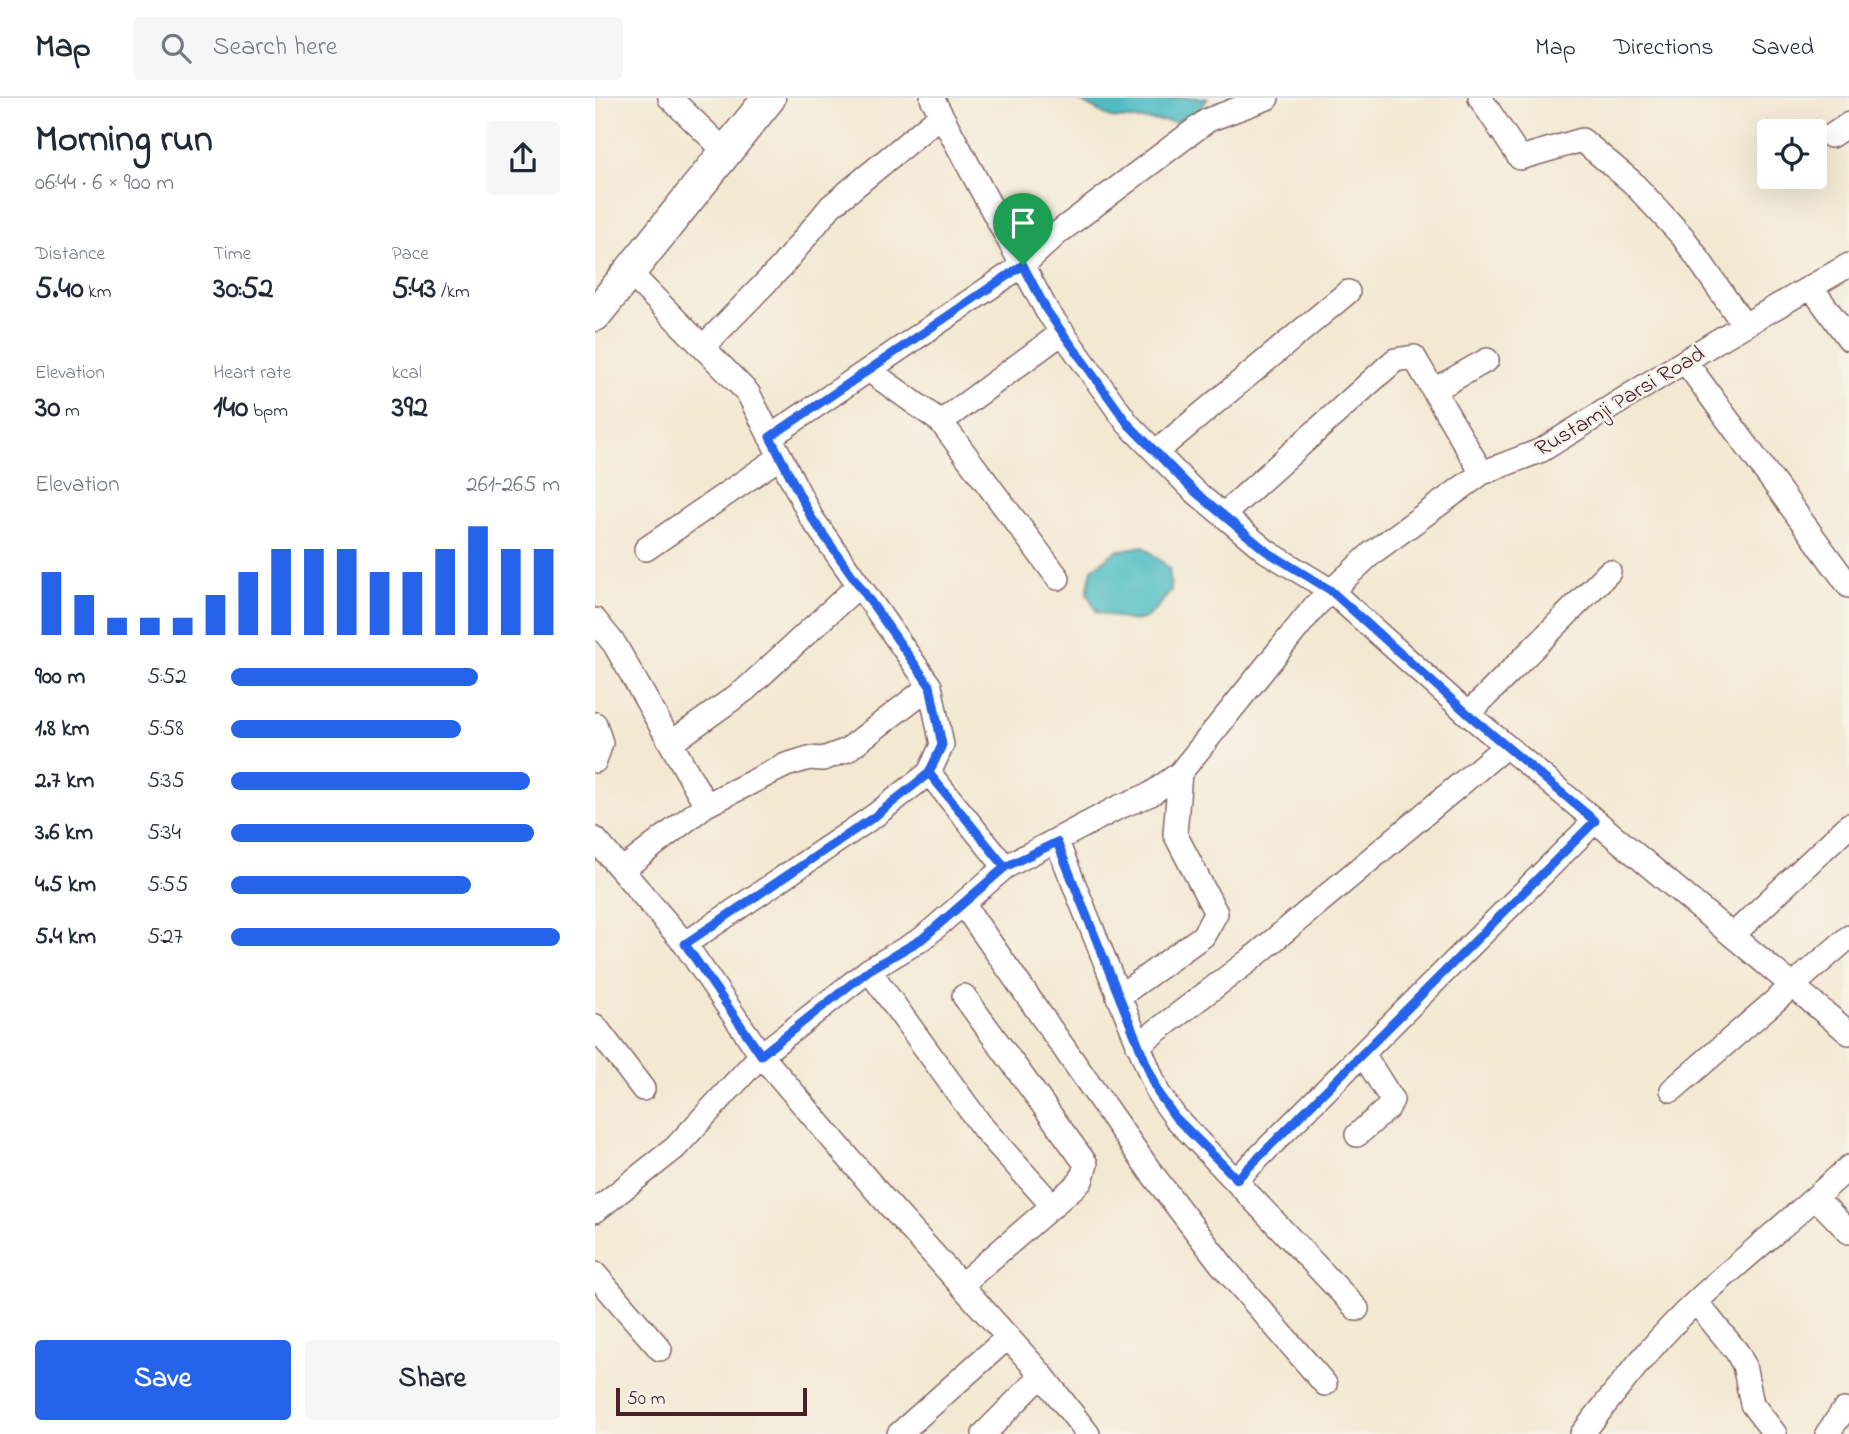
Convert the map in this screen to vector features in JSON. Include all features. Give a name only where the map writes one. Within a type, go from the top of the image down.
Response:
[{"type":"street","points":[[670,98],[725,151]]},
{"type":"street","points":[[595,315],[769,98]]},
{"type":"street","points":[[646,549],[870,371],[1023,265],[1059,232],[1208,120],[1267,98]]},
{"type":"street","points":[[1480,98],[1520,158],[1582,140],[1632,182],[1683,237],[1744,325]]},
{"type":"street","points":[[702,347],[781,267],[831,206],[937,106],[1023,265],[1063,332],[1128,424],[1223,515],[1266,551],[1330,590],[1468,714],[1849,1032]]},
{"type":"street","name":"Rustamji Parsi Road","points":[[595,1211],[675,1148],[761,1055],[869,970],[922,939],[1005,867],[1057,842],[1117,808],[1151,794],[1180,773],[1330,590],[1372,553],[1482,473],[1542,450],[1744,325],[1849,265]]},
{"type":"street","points":[[629,272],[748,393],[811,517],[930,686],[942,745],[929,773],[874,817],[685,944]]},
{"type":"street","points":[[1811,287],[1849,339]]},
{"type":"street","points":[[1156,452],[1348,292]]},
{"type":"street","points":[[941,422],[1063,332]]},
{"type":"street","points":[[1223,515],[1395,360],[1414,357],[1482,473]]},
{"type":"street","points":[[1434,390],[1487,360]]},
{"type":"street","points":[[1685,361],[1849,586]]},
{"type":"street","points":[[870,371],[941,422],[1058,578]]},
{"type":"street","points":[[1468,714],[1609,572]]},
{"type":"street","points":[[671,743],[744,690],[859,585]]},
{"type":"street","points":[[595,620],[615,645],[706,805]]},
{"type":"street","points":[[622,870],[706,805],[786,765],[809,758],[823,759],[847,750],[930,686]]},
{"type":"street","points":[[595,724],[601,743],[595,761]]},
{"type":"street","points":[[1138,1045],[1250,960],[1506,746]]},
{"type":"street","points":[[929,773],[1005,867]]},
{"type":"street","points":[[1118,998],[1203,936],[1216,913],[1175,834],[1180,773]]},
{"type":"street","points":[[1237,1179],[1595,821]]},
{"type":"street","points":[[1734,935],[1849,825]]},
{"type":"street","points":[[595,839],[685,944],[761,1055],[881,1196],[1042,1375],[1089,1434]]},
{"type":"street","points":[[1057,842],[1158,1093],[1175,1117],[1237,1179],[1357,1309]]},
{"type":"street","points":[[963,904],[1166,1192],[1222,1265],[1325,1384]]},
{"type":"street","points":[[1672,1090],[1849,937]]},
{"type":"street","points":[[869,970],[983,1128],[1053,1206]]},
{"type":"street","points":[[962,1284],[1081,1181],[1086,1164],[964,996]]},
{"type":"street","points":[[595,1026],[643,1088]]},
{"type":"street","points":[[1357,1135],[1388,1108],[1392,1100],[1363,1054]]},
{"type":"street","points":[[1582,1434],[1636,1365],[1696,1302],[1849,1167]]},
{"type":"street","points":[[1816,1198],[1849,1232]]},
{"type":"street","points":[[595,1274],[660,1349]]},
{"type":"street","points":[[1696,1302],[1737,1352],[1744,1365],[1752,1404],[1775,1434]]},
{"type":"street","points":[[898,1434],[1008,1337]]},
{"type":"street","points":[[983,1434],[1042,1375]]},
{"type":"street","points":[[1827,1434],[1847,1410]]},
{"type":"water","points":[[1075,98],[1208,98],[1202,107],[1177,122],[1111,118]]},
{"type":"water","points":[[1143,546],[1169,568],[1171,590],[1154,611],[1140,620],[1123,619],[1097,612],[1087,593],[1092,569],[1116,551]]},
{"type":"route","points":[[1023,265],[833,397],[770,437],[811,517],[930,686],[942,745],[929,773],[1005,867],[922,939],[869,970],[761,1055],[685,944],[874,817],[929,773],[967,820],[1005,867],[1057,842],[1158,1093],[1175,1117],[1237,1179],[1595,821],[1395,651],[1330,590],[1266,551],[1193,490],[1128,424],[1047,311],[1023,265]]}]
